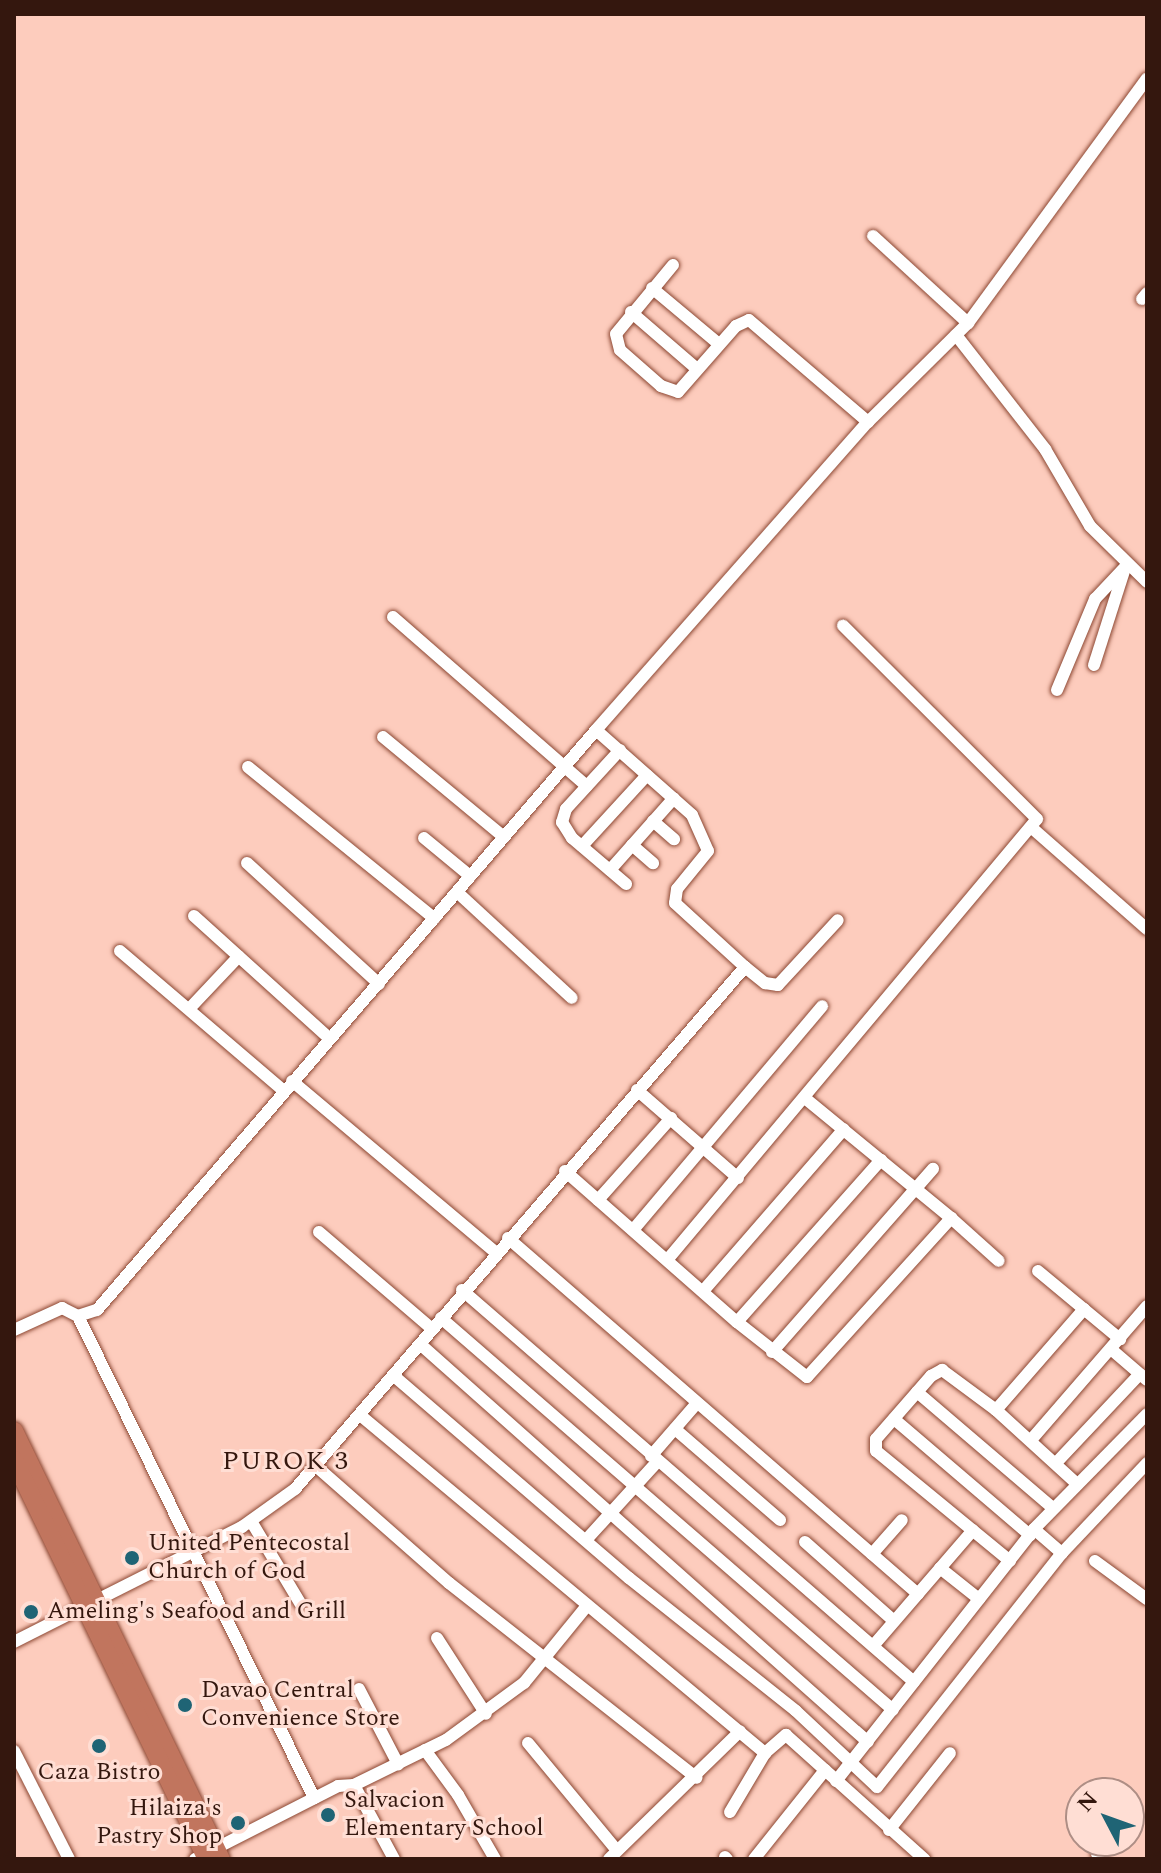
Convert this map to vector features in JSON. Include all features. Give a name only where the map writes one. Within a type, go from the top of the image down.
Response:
[{"type":"highway","points":[[14,1431],[209,1856]]},
{"type":"highway","points":[[14,1460],[91,1604]]},
{"type":"street","points":[[78,1316],[97,1310],[596,730],[868,422],[968,323],[1147,78]]},
{"type":"street","points":[[873,236],[968,323]]},
{"type":"street","points":[[673,265],[631,312],[616,341],[661,386],[678,392],[719,344],[749,320],[868,422]]},
{"type":"street","points":[[652,288],[719,344]]},
{"type":"street","points":[[631,312],[697,369]]},
{"type":"street","points":[[956,335],[1045,449],[1090,526],[1126,566],[1147,582]]},
{"type":"street","points":[[1094,665],[1126,566]]},
{"type":"street","points":[[1057,690],[1095,599],[1126,566]]},
{"type":"street","points":[[393,617],[587,786]]},
{"type":"street","points":[[668,1259],[1032,828],[1035,813],[843,626]]},
{"type":"street","points":[[596,730],[692,815],[709,844],[677,889],[675,903],[765,983],[778,985],[838,920]]},
{"type":"street","points":[[383,737],[504,837]]},
{"type":"street","points":[[620,750],[587,786],[562,822],[582,846],[626,884]]},
{"type":"street","points":[[248,767],[434,918]]},
{"type":"street","points":[[582,846],[647,775]]},
{"type":"street","points":[[610,870],[674,798]]},
{"type":"street","points":[[653,821],[674,839]]},
{"type":"street","points":[[1032,828],[1147,929]]},
{"type":"street","points":[[424,838],[470,876]]},
{"type":"street","points":[[632,845],[653,863]]},
{"type":"street","points":[[247,863],[379,984]]},
{"type":"street","points":[[457,892],[572,998]]},
{"type":"street","points":[[194,916],[330,1039]]},
{"type":"street","points":[[120,951],[495,1252]]},
{"type":"street","points":[[190,1008],[239,956]]},
{"type":"street","points":[[14,1642],[251,1521],[317,1467],[462,1290],[745,967]]},
{"type":"street","points":[[633,1230],[822,1006]]},
{"type":"street","points":[[637,1090],[738,1178]]},
{"type":"street","points":[[805,1098],[999,1261]]},
{"type":"street","points":[[598,1200],[671,1118]]},
{"type":"street","points":[[704,1290],[844,1129]]},
{"type":"street","points":[[737,1322],[881,1160]]},
{"type":"street","points":[[772,1352],[933,1169]]},
{"type":"street","points":[[565,1171],[799,1375],[813,1375],[951,1218]]},
{"type":"street","points":[[319,1232],[432,1329]]},
{"type":"street","points":[[508,1238],[918,1594]]},
{"type":"street","points":[[1038,1271],[1120,1339]]},
{"type":"street","points":[[462,1290],[914,1682]]},
{"type":"street","points":[[14,1330],[62,1308],[78,1316],[314,1798]]},
{"type":"street","points":[[996,1410],[1084,1309]]},
{"type":"street","points":[[1031,1440],[1145,1312]]},
{"type":"street","points":[[441,1318],[893,1710]]},
{"type":"street","points":[[420,1344],[868,1742]]},
{"type":"street","points":[[1056,1463],[1143,1377],[1112,1350]]},
{"type":"street","points":[[1010,1561],[876,1451],[876,1439],[917,1392],[942,1370],[996,1410],[1077,1484]]},
{"type":"street","points":[[394,1376],[586,1540],[796,1711],[877,1787],[886,1780],[1062,1553],[1147,1463]]},
{"type":"street","points":[[917,1392],[1053,1508]]},
{"type":"street","points":[[586,1540],[634,1487],[697,1403]]},
{"type":"street","points":[[836,1781],[1032,1532],[1147,1414]]},
{"type":"street","points":[[360,1415],[586,1607],[765,1753]]},
{"type":"street","points":[[894,1419],[1062,1553]]},
{"type":"street","points":[[675,1429],[780,1520]]},
{"type":"street","points":[[317,1467],[546,1659],[697,1778]]},
{"type":"street","points":[[872,1554],[902,1520]]},
{"type":"street","points":[[251,1521],[300,1603]]},
{"type":"street","points":[[873,1646],[973,1530]]},
{"type":"street","points":[[805,1542],[894,1621]]},
{"type":"street","points":[[1095,1561],[1147,1599]]},
{"type":"street","points":[[940,1568],[979,1599]]},
{"type":"street","points":[[209,1856],[338,1786],[354,1785],[398,1764],[486,1714],[546,1659],[586,1607]]},
{"type":"street","points":[[437,1638],[486,1714]]},
{"type":"street","points":[[359,1689],[398,1764]]},
{"type":"street","points":[[528,1743],[612,1854],[697,1778],[740,1731]]},
{"type":"street","points":[[730,1812],[765,1753],[786,1735],[924,1859]]},
{"type":"street","points":[[425,1750],[458,1795],[495,1859]]},
{"type":"street","points":[[14,1751],[69,1859]]},
{"type":"street","points":[[889,1830],[950,1753]]},
{"type":"street","points":[[754,1859],[825,1770]]},
{"type":"street","points":[[354,1785],[394,1859]]},
{"type":"place","name":"United Pentecostal Church of God","points":[[132,1558]]},
{"type":"place","name":"Ameling's Seafood and Grill","points":[[31,1612]]},
{"type":"place","name":"Davao Central Convenience Store","points":[[185,1705]]},
{"type":"place","name":"Caza Bistro","points":[[99,1746]]},
{"type":"place","name":"Salvacion Elementary School","points":[[328,1815]]},
{"type":"place","name":"Hilaiza's Pastry Shop","points":[[238,1823]]},
{"type":"district","name":"PUROK 3","points":[[286,1462]]}]
